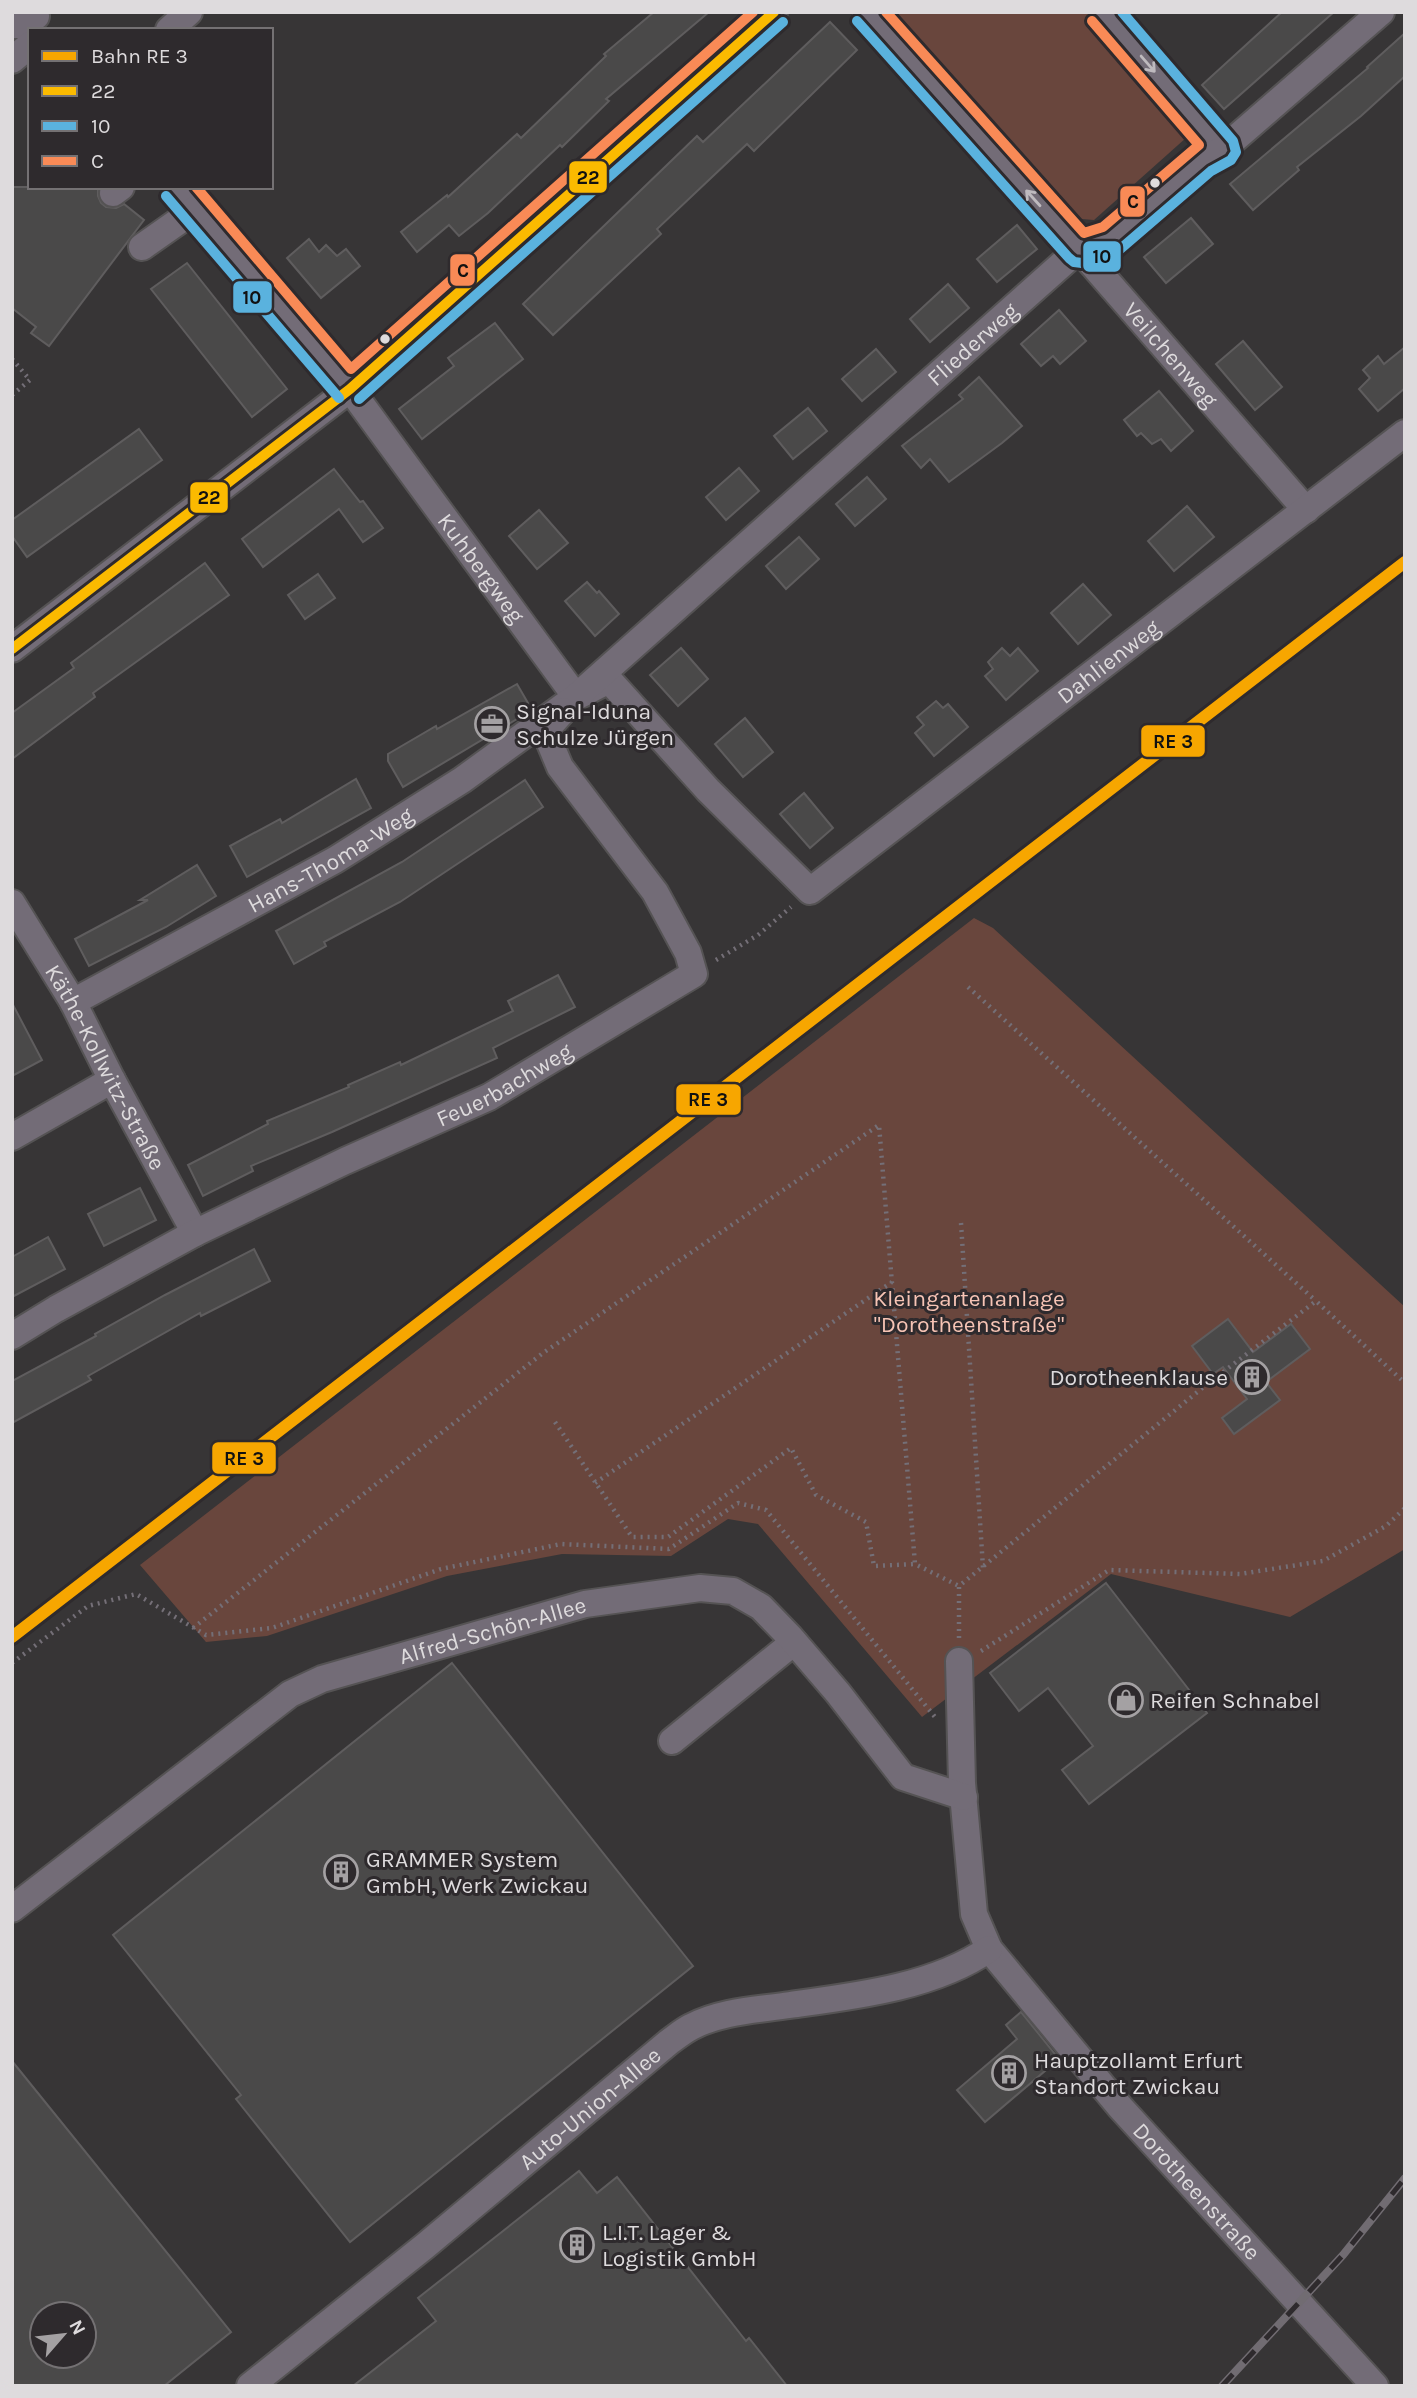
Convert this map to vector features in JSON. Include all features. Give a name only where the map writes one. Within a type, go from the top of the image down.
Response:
[{"type":"street","points":[[171,28],[189,12]]},
{"type":"street","points":[[12,649],[350,389],[774,12]]},
{"type":"street","name":"Veilchenweg","points":[[867,12],[1079,249],[1306,510]]},
{"type":"street","points":[[1103,12],[1222,150]]},
{"type":"street","name":"Fliederweg","points":[[576,697],[1079,249],[1111,240],[1203,159],[1222,150],[1381,12]]},
{"type":"street","points":[[12,60],[28,46]]},
{"type":"street","name":"Kuhbergweg","points":[[179,189],[350,389],[576,697]]},
{"type":"street","points":[[142,247],[195,209]]},
{"type":"street","name":"Dahlienweg","points":[[810,891],[1405,433]]},
{"type":"street","points":[[694,974],[688,953],[655,892],[561,767],[545,731],[576,697],[609,680],[708,790],[810,891]]},
{"type":"street","name":"Hans-Thoma-Weg","points":[[73,1002],[335,860],[462,780],[576,697]]},
{"type":"street","name":"Käthe-Kollwitz-Straße","points":[[12,903],[73,1002],[195,1233]]},
{"type":"street","name":"Feuerbachweg","points":[[12,1336],[195,1233],[345,1161],[489,1097],[694,974]]},
{"type":"street","points":[[12,1137],[112,1080]]},
{"type":"street","name":"Alfred-Schön-Allee","points":[[12,1909],[290,1693],[322,1679],[585,1604],[700,1588],[733,1591],[761,1607],[838,1693],[903,1777],[964,1797]]},
{"type":"street","points":[[672,1741],[794,1642]]},
{"type":"street","name":"Dorotheenstraße","points":[[959,1661],[964,1797],[974,1914],[989,1949],[1120,2107],[1375,2386]]},
{"type":"street","name":"Auto-Union-Allee","points":[[250,2386],[425,2246],[669,2042],[692,2026],[726,2014],[849,1997],[921,1980],[964,1965],[989,1949]]},
{"type":"path","points":[[12,359],[30,380],[12,395]]},
{"type":"path","points":[[694,974],[758,935],[810,891]]},
{"type":"path","points":[[968,987],[1405,1383]]},
{"type":"path","points":[[193,1628],[543,1353],[879,1125],[915,1564]]},
{"type":"path","points":[[961,1223],[982,1568]]},
{"type":"path","points":[[595,1483],[892,1282]]},
{"type":"path","points":[[959,1586],[1206,1385],[1316,1301]]},
{"type":"path","points":[[555,1422],[632,1537],[668,1536],[791,1448],[816,1495],[866,1522],[874,1566],[915,1564],[959,1586]]},
{"type":"path","points":[[959,1586],[959,1661],[977,1654],[1109,1570],[1240,1574],[1323,1560],[1386,1526],[1405,1508]]},
{"type":"green space","points":[[881,12],[1093,12],[1196,129],[1094,220],[1069,218]]},
{"type":"green space","name":"Kleingartenanlage \"Dorotheenstraße\"","points":[[974,918],[993,928],[1405,1307],[1405,1549],[1290,1617],[1111,1574],[922,1717],[758,1524],[728,1519],[671,1556],[562,1554],[447,1576],[267,1636],[206,1642],[140,1565]]},
{"type":"building","points":[[654,12],[709,12],[606,99],[609,101],[562,147],[560,145],[488,213],[459,236],[449,225],[417,252],[401,232],[447,195],[448,197],[517,134],[521,138],[606,56],[604,54]]},
{"type":"building","points":[[1282,12],[1334,12],[1224,109],[1202,85]]},
{"type":"building","points":[[830,22],[857,50],[754,151],[747,144],[657,229],[661,234],[553,335],[523,304],[697,136],[703,142]]},
{"type":"building","points":[[1405,33],[1405,76],[1361,116],[1297,167],[1299,170],[1253,210],[1230,184],[1368,68]]},
{"type":"building","points":[[12,187],[98,189],[101,203],[106,207],[116,208],[124,204],[144,220],[49,346],[31,333],[36,327],[12,308]]},
{"type":"building","points":[[1191,218],[1213,244],[1166,283],[1144,257]]},
{"type":"building","points":[[1017,225],[1037,249],[997,282],[977,259]]},
{"type":"building","points":[[309,239],[319,252],[326,245],[337,256],[346,249],[360,266],[321,298],[287,258]]},
{"type":"building","points":[[187,263],[287,389],[252,417],[151,289]]},
{"type":"building","points":[[948,284],[969,308],[930,342],[910,319]]},
{"type":"building","points":[[1059,310],[1086,341],[1060,364],[1053,356],[1041,366],[1021,344]]},
{"type":"building","points":[[495,323],[523,359],[422,439],[399,409],[454,366],[448,358]]},
{"type":"building","points":[[1243,341],[1282,387],[1255,410],[1216,364]]},
{"type":"building","points":[[1405,347],[1405,388],[1378,411],[1359,389],[1370,378],[1363,370],[1378,356],[1384,364]]},
{"type":"building","points":[[876,349],[896,372],[862,401],[842,379]]},
{"type":"building","points":[[979,377],[1022,426],[949,482],[930,459],[921,468],[902,446],[963,399],[959,395]]},
{"type":"building","points":[[1159,391],[1193,431],[1171,451],[1161,439],[1152,444],[1141,433],[1137,436],[1124,420]]},
{"type":"building","points":[[808,408],[827,431],[793,459],[774,436]]},
{"type":"building","points":[[139,429],[162,460],[27,557],[12,536],[12,520]]},
{"type":"building","points":[[739,468],[759,491],[726,520],[706,497]]},
{"type":"building","points":[[334,469],[383,528],[363,542],[339,509],[263,567],[242,539]]},
{"type":"building","points":[[867,477],[886,499],[855,526],[836,504]]},
{"type":"building","points":[[1187,506],[1214,537],[1174,571],[1148,541]]},
{"type":"building","points":[[539,510],[568,543],[537,569],[509,536]]},
{"type":"building","points":[[799,537],[819,559],[786,589],[766,566]]},
{"type":"building","points":[[205,563],[229,595],[93,693],[95,697],[12,759],[12,713],[74,668],[71,663]]},
{"type":"building","points":[[318,574],[335,598],[305,619],[288,595]]},
{"type":"building","points":[[587,582],[597,593],[599,591],[619,614],[595,636],[565,601]]},
{"type":"building","points":[[1083,584],[1111,615],[1078,644],[1051,613]]},
{"type":"building","points":[[681,648],[708,679],[678,706],[650,675]]},
{"type":"building","points":[[1002,648],[1010,656],[1018,648],[1038,671],[1006,700],[985,676],[993,669],[988,662]]},
{"type":"building","points":[[517,684],[532,710],[403,787],[388,761],[388,754]]},
{"type":"building","points":[[936,701],[943,708],[948,704],[968,727],[934,756],[915,733],[924,725],[917,717]]},
{"type":"building","points":[[745,718],[773,752],[743,777],[715,744]]},
{"type":"building","points":[[356,779],[371,808],[247,877],[230,846],[280,819],[282,823]]},
{"type":"building","points":[[525,780],[543,807],[400,902],[324,942],[326,946],[294,964],[276,931],[402,862]]},
{"type":"building","points":[[804,793],[833,828],[810,848],[780,814]]},
{"type":"building","points":[[197,865],[216,896],[166,927],[89,966],[75,939],[148,900],[140,900]]},
{"type":"building","points":[[558,975],[575,1007],[493,1048],[497,1058],[251,1166],[253,1171],[203,1196],[188,1165],[268,1124],[267,1121],[349,1087],[348,1085],[400,1062],[401,1065],[513,1011],[508,1001]]},
{"type":"building","points":[[12,1003],[42,1060],[12,1076]]},
{"type":"building","points":[[140,1188],[156,1220],[104,1246],[88,1214]]},
{"type":"building","points":[[48,1237],[65,1269],[12,1297],[12,1257]]},
{"type":"building","points":[[254,1249],[270,1281],[201,1316],[200,1313],[88,1376],[91,1380],[12,1423],[12,1381],[165,1295]]},
{"type":"building","name":"Dorotheenklause","points":[[1228,1319],[1253,1352],[1291,1324],[1310,1349],[1266,1382],[1280,1400],[1234,1434],[1222,1418],[1247,1399],[1223,1367],[1213,1374],[1192,1346]]},
{"type":"building","name":"Reifen Schnabel","points":[[1106,1583],[1207,1713],[1089,1804],[1062,1770],[1093,1746],[1048,1688],[1019,1711],[990,1673]]},
{"type":"building","points":[[452,1663],[693,1966],[350,2242],[236,2099],[241,2095],[113,1935]]},
{"type":"building","name":"Hauptzollamt Erfurt Standort Zwickau","points":[[1021,2012],[1059,2059],[985,2122],[957,2090],[1017,2039],[1006,2025]]},
{"type":"building","points":[[12,2061],[231,2332],[164,2386],[12,2386]]},
{"type":"building","name":"L.I.T. Lager & Logistik GmbH","points":[[579,2171],[597,2193],[617,2177],[746,2341],[749,2338],[787,2386],[353,2386],[436,2321],[418,2298]]},
{"type":"railway","points":[[1222,2386],[1343,2255],[1405,2178]]},
{"type":"transit line","name":"C","points":[[198,189],[351,369],[753,12]]},
{"type":"transit line","name":"22","points":[[12,649],[350,389],[774,12]]},
{"type":"transit line","name":"C","points":[[886,12],[1084,233],[1103,227],[1199,145],[1092,21]]},
{"type":"transit line","name":"10","points":[[857,21],[1069,258],[1082,263],[1118,251],[1211,171],[1231,160],[1236,152],[1233,141],[1122,12]]},
{"type":"transit line","name":"10","points":[[359,399],[783,22]]},
{"type":"transit line","name":"10","points":[[166,196],[339,398]]},
{"type":"transit line","points":[[12,1637],[1405,562]]},
{"type":"place","name":"Signal-Iduna Schulze Jürgen","points":[[492,724]]},
{"type":"place","name":"Dorotheenklause","points":[[1252,1377]]},
{"type":"place","name":"Reifen Schnabel","points":[[1126,1700]]},
{"type":"place","name":"GRAMMER System GmbH, Werk Zwickau","points":[[341,1872]]},
{"type":"place","name":"Hauptzollamt Erfurt Standort Zwickau","points":[[1009,2073]]},
{"type":"place","name":"L.I.T. Lager & Logistik GmbH","points":[[577,2245]]}]
